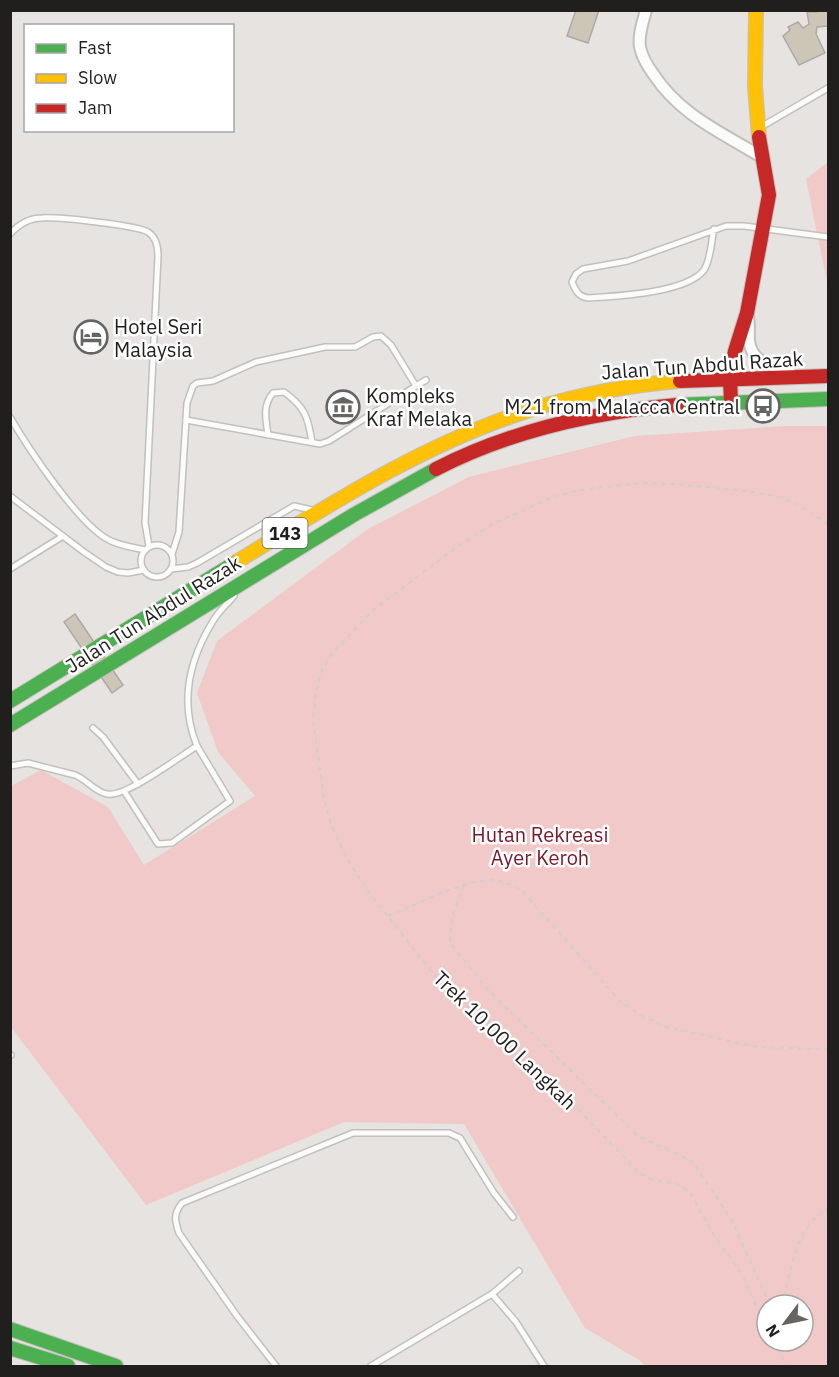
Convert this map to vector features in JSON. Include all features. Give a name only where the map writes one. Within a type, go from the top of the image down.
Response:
[{"type":"main road","points":[[731,401],[730,379],[735,351],[747,313],[769,195],[768,177],[758,129],[754,71],[756,10]]},
{"type":"main road","name":"Jalan Tun Abdul Razak","points":[[10,700],[319,512],[446,441],[519,414],[574,397],[610,390],[644,385],[730,379],[828,376]]},
{"type":"main road","name":"Jalan Tun Abdul Razak","points":[[10,725],[387,494],[490,444],[540,428],[604,413],[659,405],[828,399]]},
{"type":"main road","points":[[10,1329],[116,1366]]},
{"type":"main road","points":[[10,1348],[68,1366]]},
{"type":"street","points":[[646,10],[640,33],[640,46],[643,57],[661,85],[696,120],[763,158]]},
{"type":"street","points":[[747,313],[750,324],[749,342],[754,356],[765,363],[802,377]]},
{"type":"lane","points":[[758,129],[828,88]]},
{"type":"lane","points":[[10,234],[22,223],[42,218],[132,227],[148,232],[156,242],[158,256],[145,523],[147,548],[141,560],[148,574],[158,577],[168,573],[173,564],[172,554],[179,532],[187,403],[193,386],[197,383],[213,381],[256,362],[325,347],[355,347],[373,337],[381,336],[391,345],[416,386]]},
{"type":"lane","points":[[714,230],[704,269],[689,281],[634,295],[589,298],[582,297],[576,292],[572,282],[576,274],[583,269],[628,261],[662,250],[714,230],[726,226],[744,226],[828,237]]},
{"type":"lane","points":[[186,420],[320,444],[329,441],[426,380]]},
{"type":"lane","points":[[268,435],[265,411],[267,401],[273,393],[284,392],[304,409],[312,442]]},
{"type":"lane","points":[[10,417],[57,486],[86,522],[110,541],[147,548],[160,544],[169,549],[172,554]]},
{"type":"lane","points":[[10,496],[84,552],[118,572],[144,570]]},
{"type":"lane","points":[[171,569],[188,567],[197,563],[294,506],[319,512]]},
{"type":"lane","points":[[10,569],[63,536]]},
{"type":"lane","points":[[124,791],[158,844],[172,843],[230,801],[193,736],[188,703],[188,678],[195,656],[214,619],[248,578]]},
{"type":"lane","points":[[93,728],[103,737],[138,784]]},
{"type":"lane","points":[[10,766],[28,763],[75,775],[105,794],[114,795],[138,784],[197,746]]},
{"type":"lane","points":[[276,1366],[179,1233],[175,1221],[176,1211],[182,1203],[353,1133],[449,1133],[460,1138],[494,1193],[513,1217]]},
{"type":"lane","points":[[371,1366],[492,1294],[519,1271]]},
{"type":"lane","points":[[492,1294],[516,1322],[544,1366]]},
{"type":"path","name":"Trek 10,000 Langkah","points":[[755,1303],[743,1276],[712,1232],[690,1192],[677,1184],[653,1180],[639,1173],[520,1048],[446,990],[368,891],[347,859],[330,822],[324,798],[313,721],[316,690],[322,670],[331,654],[372,611],[458,546],[493,524],[550,498],[580,490],[640,483],[748,490],[780,497],[800,506],[828,524]]},
{"type":"path","points":[[388,916],[464,885],[489,880],[502,881],[514,885],[524,893],[619,1000],[638,1014],[666,1027],[757,1047],[828,1049]]},
{"type":"path","points":[[464,885],[452,916],[450,943],[488,990],[638,1136],[692,1161],[731,1220],[764,1293]]},
{"type":"path","points":[[785,1293],[796,1248],[807,1228],[821,1212],[828,1208]]},
{"type":"path","points":[[780,1353],[788,1366]]},
{"type":"green space","points":[[828,162],[828,287],[806,179]]},
{"type":"green space","name":"Hutan Rekreasi Ayer Keroh","points":[[785,426],[828,426],[828,1366],[646,1366],[585,1328],[464,1124],[344,1122],[146,1205],[11,1027],[11,786],[41,770],[108,807],[144,865],[255,796],[218,752],[197,693],[217,641],[368,529],[469,477],[635,436]]},
{"type":"building","points":[[576,10],[599,10],[588,43],[567,36]]},
{"type":"building","points":[[815,10],[828,10],[828,26],[817,27],[816,34],[825,53],[799,65],[783,36],[790,30],[788,27],[798,22],[803,28],[809,24],[807,12],[816,12]]},
{"type":"building","points":[[75,614],[123,685],[112,693],[64,622]]},
{"type":"traffic: fast","points":[[677,405],[828,399]]},
{"type":"traffic: fast","points":[[10,725],[355,514],[436,469]]},
{"type":"traffic: fast","points":[[10,701],[238,561]]},
{"type":"traffic: fast","points":[[10,1329],[116,1366]]},
{"type":"traffic: fast","points":[[10,1348],[68,1366]]},
{"type":"traffic: slow","points":[[756,10],[755,86],[759,137]]},
{"type":"traffic: slow","points":[[238,561],[309,517],[418,456],[494,423],[533,409],[588,395],[680,381]]},
{"type":"traffic: jam","points":[[731,401],[730,379],[735,351],[747,313],[769,195],[759,137]]},
{"type":"traffic: jam","points":[[680,381],[828,376]]},
{"type":"traffic: jam","points":[[436,469],[494,444],[554,425],[615,412],[677,405]]},
{"type":"place","name":"Hotel Seri Malaysia","points":[[91,337]]},
{"type":"place","name":"M21 from Malacca Central","points":[[763,406]]},
{"type":"place","name":"Kompleks Kraf Melaka","points":[[343,407]]}]
